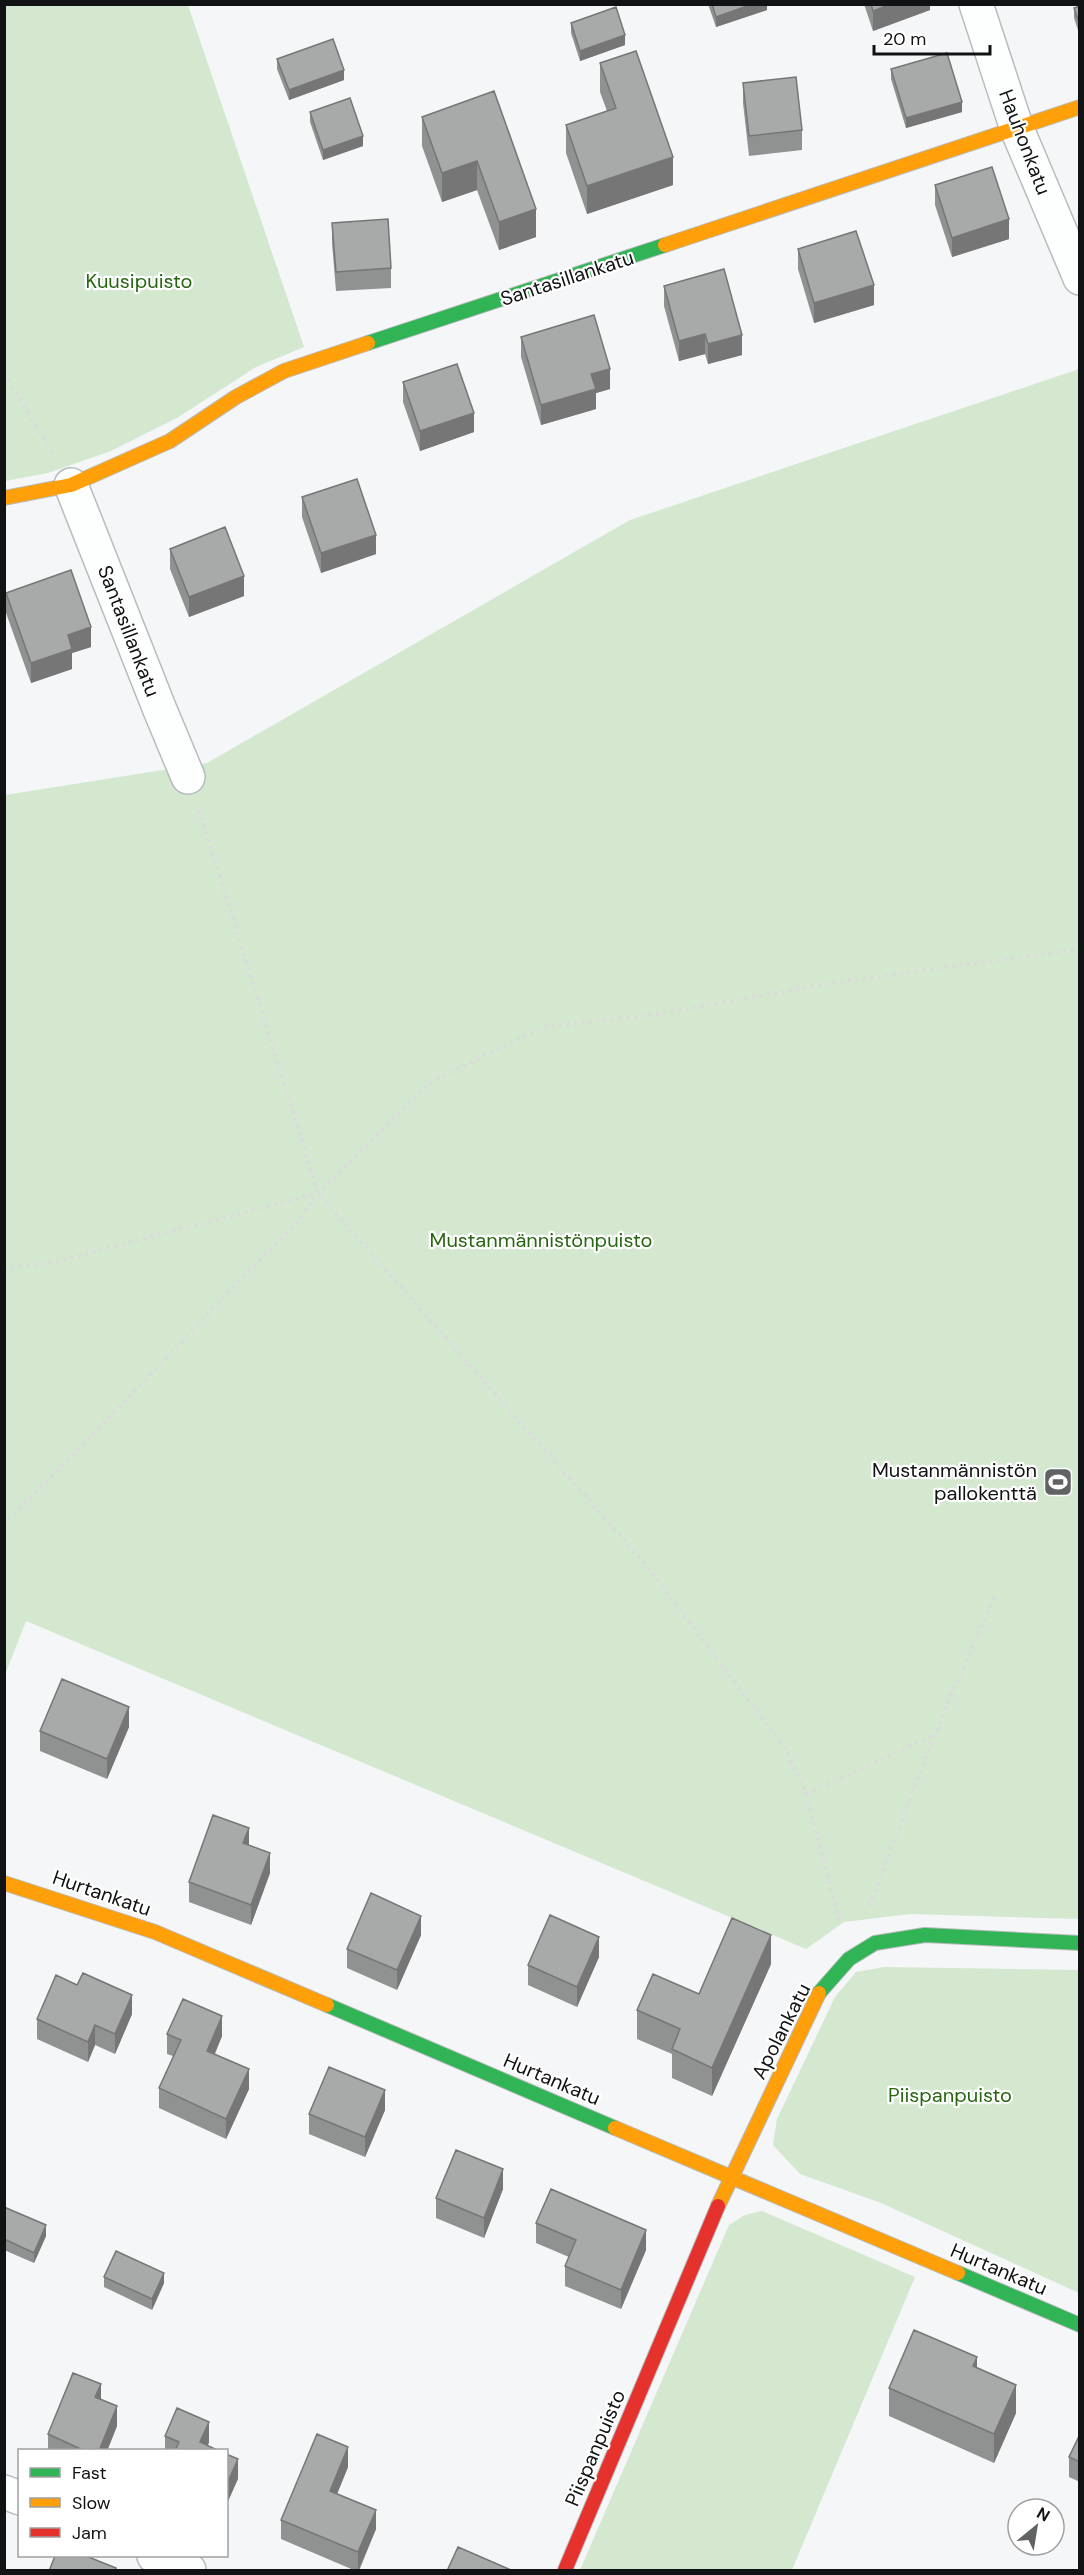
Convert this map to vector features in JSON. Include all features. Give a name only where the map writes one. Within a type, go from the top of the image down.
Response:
[{"type":"street","name":"Hauhonkatu","points":[[976,4],[1017,129],[1080,278]]},
{"type":"street","name":"Santasillankatu","points":[[4,498],[71,484],[170,441],[236,397],[284,371],[1080,107]]},
{"type":"street","name":"Santasillankatu","points":[[71,484],[188,777]]},
{"type":"street","name":"Hurtankatu","points":[[4,1883],[154,1932],[1080,2325]]},
{"type":"street","name":"Apolankatu","points":[[731,2176],[818,1995],[849,1959],[874,1943],[925,1935],[1080,1943]]},
{"type":"street","name":"Piispanpuisto","points":[[565,2571],[731,2176]]},
{"type":"street","points":[[156,2557],[189,2571]]},
{"type":"path","points":[[4,373],[71,484]]},
{"type":"path","points":[[188,777],[318,1193],[645,1564],[787,1751],[806,1794],[849,1959]]},
{"type":"path","points":[[4,1526],[296,1223],[318,1193],[433,1081],[543,1027],[660,1014],[831,983],[1080,949]]},
{"type":"path","points":[[4,1268],[54,1262],[318,1193]]},
{"type":"path","points":[[849,1959],[934,1735],[994,1598]]},
{"type":"path","points":[[806,1794],[934,1735]]},
{"type":"green space","name":"Kuusipuisto","points":[[5,5],[188,5],[304,347],[256,367],[177,418],[111,451],[48,473],[5,481]]},
{"type":"green space","name":"Mustanmännistönpuisto","points":[[1079,369],[1079,1919],[910,1914],[844,1922],[806,1949],[26,1621],[5,1675],[5,795],[207,763],[630,520]]},
{"type":"green space","name":"Piispanpuisto","points":[[884,1967],[1079,1970],[1079,2293],[881,2203],[800,2174],[773,2145],[777,2119],[835,1997],[856,1972]]},
{"type":"green space","points":[[762,2211],[915,2277],[792,2570],[580,2570],[729,2225],[745,2215]]},
{"type":"building","points":[[712,4],[753,4],[716,17]]},
{"type":"building","points":[[871,4],[891,4],[873,11]]},
{"type":"building","points":[[1080,6],[1080,25],[1074,8]]},
{"type":"building","points":[[616,7],[625,35],[580,51],[571,23]]},
{"type":"building","points":[[333,39],[344,70],[289,90],[277,59]]},
{"type":"building","points":[[636,51],[673,157],[587,186],[566,125],[616,108],[600,63]]},
{"type":"building","points":[[947,53],[962,102],[906,118],[891,69]]},
{"type":"building","points":[[796,77],[802,130],[749,136],[743,83]]},
{"type":"building","points":[[494,91],[536,209],[499,222],[477,161],[442,173],[422,117]]},
{"type":"building","points":[[350,98],[363,136],[323,150],[310,112]]},
{"type":"building","points":[[992,167],[1009,219],[952,238],[935,185]]},
{"type":"building","points":[[388,219],[391,268],[336,272],[332,223]]},
{"type":"building","points":[[856,231],[874,285],[814,303],[798,249]]},
{"type":"building","points":[[724,269],[742,335],[708,344],[705,334],[679,341],[664,286]]},
{"type":"building","points":[[594,315],[610,369],[591,374],[596,389],[541,405],[521,337]]},
{"type":"building","points":[[457,364],[474,413],[420,431],[403,382]]},
{"type":"building","points":[[357,479],[376,535],[321,553],[302,497]]},
{"type":"building","points":[[225,527],[244,576],[189,597],[170,549]]},
{"type":"building","points":[[71,570],[91,627],[68,635],[72,649],[31,663],[6,593]]},
{"type":"building","points":[[62,1679],[129,1707],[107,1759],[40,1731]]},
{"type":"building","points":[[213,1815],[249,1828],[243,1843],[270,1853],[251,1905],[189,1882]]},
{"type":"building","points":[[371,1893],[421,1916],[397,1970],[347,1949]]},
{"type":"building","points":[[550,1915],[599,1937],[577,1987],[528,1965]]},
{"type":"building","points":[[732,1918],[771,1935],[712,2068],[672,2049],[680,2029],[637,2010],[653,1974],[699,1994]]},
{"type":"building","points":[[83,1973],[132,1995],[115,2034],[95,2025],[88,2042],[37,2019],[56,1975],[77,1985]]},
{"type":"building","points":[[183,1999],[222,2016],[207,2051],[249,2069],[226,2119],[159,2088],[181,2040],[167,2034]]},
{"type":"building","points":[[329,2067],[385,2090],[365,2137],[309,2114]]},
{"type":"building","points":[[456,2150],[503,2169],[484,2218],[436,2198]]},
{"type":"building","points":[[551,2189],[646,2230],[621,2290],[565,2266],[576,2240],[536,2223]]},
{"type":"building","points":[[4,2207],[46,2225],[34,2253],[4,2239]]},
{"type":"building","points":[[116,2251],[164,2273],[152,2299],[104,2277]]},
{"type":"building","points":[[914,2330],[977,2357],[973,2366],[1016,2385],[994,2434],[889,2388]]},
{"type":"building","points":[[73,2373],[101,2384],[95,2397],[117,2406],[100,2449],[81,2449],[48,2434]]},
{"type":"building","points":[[177,2408],[209,2422],[200,2442],[215,2449],[176,2449],[179,2442],[165,2436]]},
{"type":"building","points":[[317,2434],[348,2447],[330,2491],[376,2510],[358,2552],[281,2520]]},
{"type":"building","points":[[1080,2434],[1080,2462],[1069,2457]]},
{"type":"building","points":[[228,2455],[238,2459],[228,2482]]},
{"type":"building","points":[[458,2547],[511,2570],[511,2571],[447,2571]]},
{"type":"building","points":[[55,2557],[88,2557],[116,2568],[115,2571],[49,2571]]},
{"type":"traffic: fast","points":[[368,343],[665,245]]},
{"type":"traffic: fast","points":[[819,1993],[849,1959],[875,1943],[925,1935],[1080,1943]]},
{"type":"traffic: fast","points":[[327,2005],[615,2128]]},
{"type":"traffic: fast","points":[[958,2273],[1080,2325]]},
{"type":"traffic: slow","points":[[665,245],[1080,107]]},
{"type":"traffic: slow","points":[[4,498],[71,485],[170,441],[236,397],[284,371],[368,343]]},
{"type":"traffic: slow","points":[[4,1883],[155,1932],[327,2005]]},
{"type":"traffic: slow","points":[[718,2206],[819,1993]]},
{"type":"traffic: slow","points":[[615,2128],[958,2273]]},
{"type":"traffic: jam","points":[[565,2570],[718,2206]]},
{"type":"place","name":"Mustanmännistön pallokenttä","points":[[1058,1482]]}]
